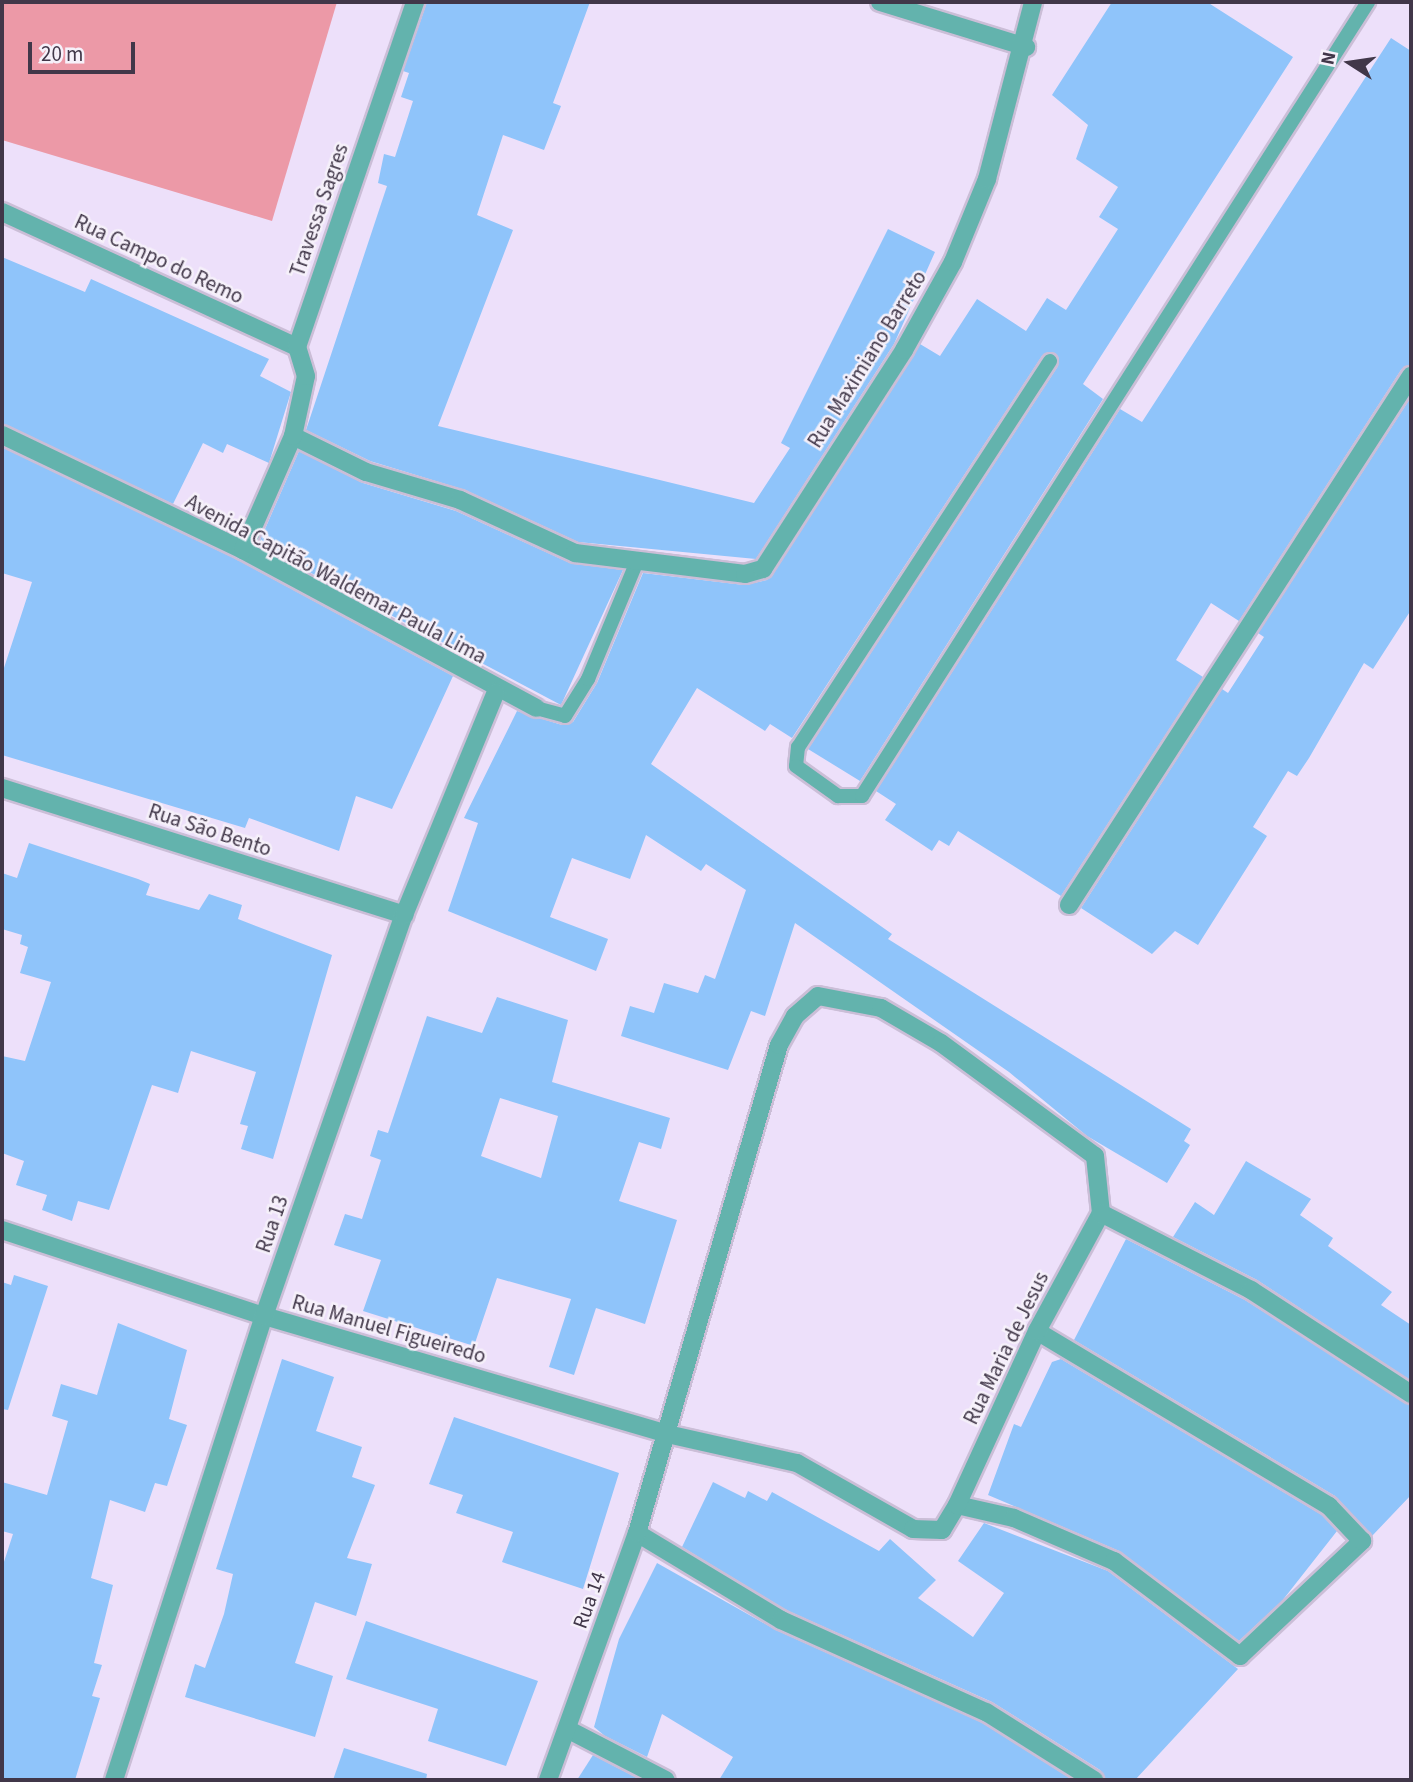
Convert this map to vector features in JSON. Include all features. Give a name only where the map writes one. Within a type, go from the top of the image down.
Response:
[{"type":"street","name":"Travessa Sagres","points":[[297,347],[415,2]]},
{"type":"street","points":[[880,2],[1026,47]]},
{"type":"street","name":"Rua Maximiano Barreto","points":[[637,561],[721,571],[763,569],[904,350],[967,228],[1026,47],[1033,2]]},
{"type":"street","name":"Rua Campo do Remo","points":[[2,212],[297,347]]},
{"type":"street","points":[[243,550],[293,436],[306,376],[297,347]]},
{"type":"street","points":[[1069,905],[1411,376]]},
{"type":"street","name":"Avenida Capitão Waldemar Paula Lima","points":[[2,435],[243,550],[496,692]]},
{"type":"street","points":[[293,436],[366,472],[460,500],[575,553],[637,561]]},
{"type":"street","points":[[496,692],[536,708]]},
{"type":"street","name":"Rua 13","points":[[114,1780],[264,1316],[404,915],[496,692]]},
{"type":"street","name":"Rua São Bento","points":[[2,788],[404,915]]},
{"type":"street","name":"Rua 14","points":[[548,1780],[637,1533],[779,1045],[795,1016],[818,996],[881,1008],[941,1043],[1095,1156],[1101,1213]]},
{"type":"street","points":[[1101,1213],[1251,1290],[1411,1394]]},
{"type":"street","name":"Rua Maria de Jesus","points":[[768,1457],[825,1476],[913,1529],[942,1530],[957,1505],[1037,1331],[1101,1213]]},
{"type":"street","name":"Rua Manuel Figueiredo","points":[[2,1230],[264,1316],[667,1434],[768,1457]]},
{"type":"street","points":[[957,1505],[1014,1518],[1114,1561],[1240,1656],[1362,1541],[1329,1506],[1037,1331]]},
{"type":"street","points":[[637,1533],[781,1620],[986,1712],[1094,1780]]},
{"type":"street","points":[[567,1728],[666,1780]]},
{"type":"lane","points":[[1050,361],[798,747],[796,766],[838,796],[862,796],[1368,2]]},
{"type":"lane","points":[[536,708],[565,716],[588,679],[637,561]]},
{"type":"shaded area","points":[[2,2],[337,2],[272,221],[2,140]]},
{"type":"building","points":[[427,2],[590,2],[553,103],[561,106],[544,150],[503,135],[477,215],[513,230],[438,426],[754,503],[790,448],[781,443],[888,229],[935,252],[894,344],[756,559],[578,542],[465,490],[370,461],[306,430],[387,186],[378,183],[384,154],[395,157],[413,101],[401,97],[409,73],[403,71]]},
{"type":"building","points":[[1112,2],[1207,2],[1293,57],[1083,384],[1103,399],[860,781],[808,749],[1058,366],[1055,353],[1042,356],[792,738],[770,724],[765,731],[697,688],[651,764],[892,934],[888,939],[1191,1129],[1184,1141],[1190,1145],[1167,1183],[1087,1136],[1009,1072],[795,923],[765,1016],[751,1011],[728,1070],[621,1036],[630,1006],[654,1013],[664,983],[698,993],[705,975],[715,979],[746,890],[706,864],[701,871],[646,835],[630,879],[572,858],[550,917],[608,939],[596,971],[448,911],[478,823],[464,818],[517,711],[562,725],[573,722],[597,683],[643,573],[744,585],[767,580],[920,344],[940,356],[977,299],[1026,331],[1047,298],[1066,310],[1118,229],[1099,217],[1118,187],[1076,159],[1088,125],[1052,95]]},
{"type":"building","points":[[1391,38],[1411,51],[1411,365],[1401,370],[1239,621],[1211,603],[1176,660],[1203,677],[1061,896],[958,831],[949,846],[939,840],[932,851],[885,820],[896,804],[876,791],[1120,409],[1142,422]]},
{"type":"building","points":[[2,257],[85,292],[91,279],[269,359],[260,376],[291,392],[269,463],[227,444],[223,453],[203,443],[173,504],[2,424]]},
{"type":"building","points":[[1411,397],[1411,610],[1373,669],[1364,663],[1297,776],[1288,771],[1253,827],[1267,836],[1198,945],[1175,931],[1152,954],[1081,908],[1222,689],[1228,693],[1264,637],[1258,633]]},
{"type":"building","points":[[2,447],[238,560],[453,676],[392,809],[356,796],[339,851],[249,818],[245,828],[2,755],[2,674],[32,582],[2,573]]},
{"type":"building","points":[[299,451],[363,483],[456,511],[570,563],[623,570],[561,705],[258,545]]},
{"type":"building","points":[[29,843],[150,884],[146,895],[199,910],[209,894],[242,905],[238,919],[332,955],[273,1159],[241,1149],[248,1126],[240,1124],[256,1072],[191,1051],[178,1093],[152,1085],[109,1210],[78,1201],[72,1221],[42,1210],[47,1195],[16,1185],[24,1161],[2,1153],[2,1056],[25,1061],[51,982],[20,973],[28,947],[20,944],[22,935],[2,929],[2,873],[17,878]]},
{"type":"building","points":[[497,997],[568,1020],[552,1082],[670,1118],[661,1149],[639,1142],[619,1201],[677,1220],[645,1324],[596,1308],[574,1375],[549,1367],[571,1299],[497,1278],[474,1346],[363,1311],[381,1260],[334,1245],[345,1214],[362,1219],[381,1160],[370,1156],[378,1130],[388,1133],[427,1016],[482,1033]],"holes":[[[500,1098],[558,1116],[541,1178],[481,1156]]]},
{"type":"building","points":[[1246,1161],[1311,1199],[1300,1215],[1333,1238],[1328,1246],[1392,1292],[1381,1305],[1411,1325],[1411,1381],[1257,1280],[1173,1237],[1195,1202],[1214,1215]]},
{"type":"building","points":[[1126,1239],[1245,1300],[1411,1405],[1411,1495],[1372,1536],[1335,1496],[1074,1340]]},
{"type":"building","points":[[14,1275],[48,1286],[8,1410],[2,1409],[2,1282],[11,1285]]},
{"type":"building","points":[[118,1323],[187,1350],[169,1419],[187,1425],[167,1486],[155,1483],[145,1512],[110,1500],[91,1578],[113,1585],[94,1663],[102,1665],[92,1696],[100,1698],[75,1780],[2,1780],[2,1568],[13,1534],[2,1531],[2,1482],[47,1495],[68,1421],[52,1416],[61,1384],[97,1395]]},
{"type":"building","points":[[282,1359],[334,1377],[316,1431],[362,1447],[352,1477],[375,1485],[347,1558],[372,1564],[356,1616],[315,1602],[295,1663],[333,1676],[315,1737],[185,1697],[195,1664],[205,1668],[224,1614],[233,1574],[216,1569]]},
{"type":"building","points":[[1061,1359],[1322,1515],[1337,1531],[1282,1601],[1239,1641],[1119,1551],[988,1495],[1014,1424],[1021,1427],[1052,1362]]},
{"type":"building","points":[[454,1417],[619,1473],[583,1589],[502,1562],[513,1532],[456,1513],[463,1495],[429,1484]]},
{"type":"building","points":[[713,1482],[745,1498],[748,1491],[767,1501],[772,1492],[879,1551],[890,1539],[936,1580],[918,1598],[973,1637],[1004,1593],[958,1561],[984,1523],[1108,1571],[1238,1669],[1135,1780],[1105,1780],[1100,1770],[992,1702],[786,1610],[682,1547]]},
{"type":"building","points":[[657,1563],[776,1630],[981,1722],[1073,1780],[719,1780],[733,1757],[662,1714],[647,1757],[605,1736],[594,1727],[619,1639]]},
{"type":"building","points":[[366,1621],[538,1681],[506,1766],[428,1741],[438,1709],[346,1679]]},
{"type":"building","points":[[344,1748],[427,1774],[426,1780],[333,1780]]},
{"type":"building","points":[[593,1755],[639,1779],[639,1780],[577,1780]]}]
